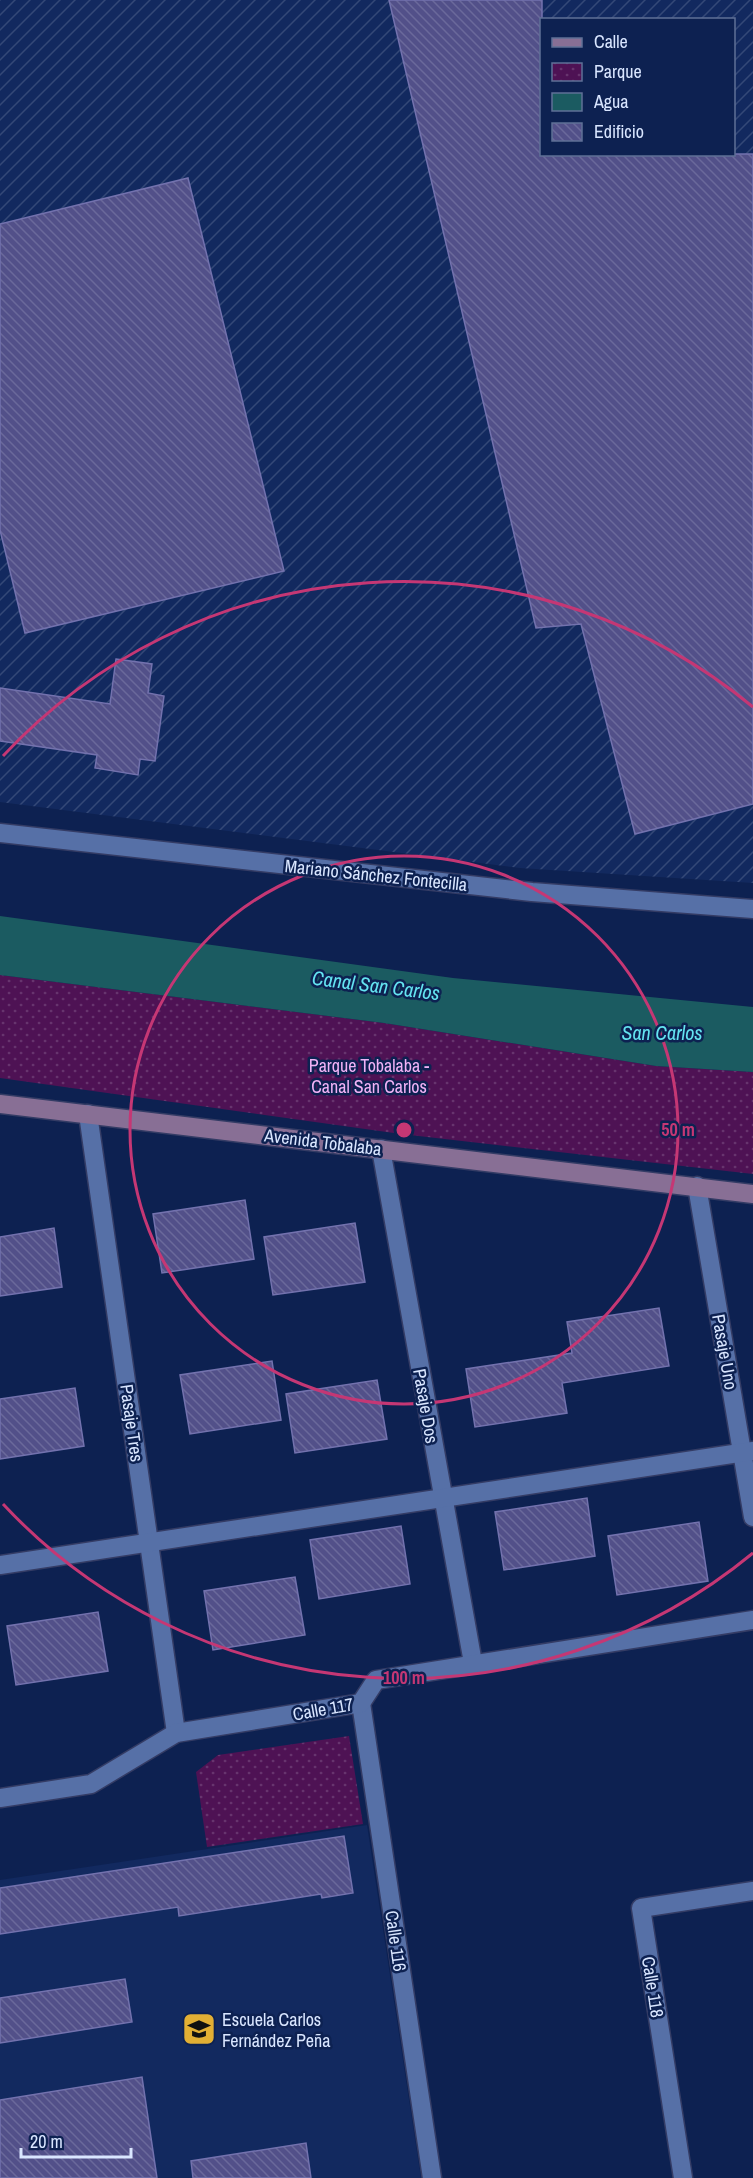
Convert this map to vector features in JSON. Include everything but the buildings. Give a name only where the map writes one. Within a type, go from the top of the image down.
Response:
[{"type":"main road","name":"Avenida Tobalaba","points":[[0,1104],[753,1194]]},
{"type":"street","name":"Mariano Sánchez Fontecilla","points":[[0,833],[532,892],[753,909]]},
{"type":"street","name":"Pasaje Tres","points":[[88,1114],[176,1733]]},
{"type":"street","name":"Pasaje Dos","points":[[381,1149],[473,1663]]},
{"type":"street","name":"Pasaje Uno","points":[[697,1186],[748,1452],[753,1517]]},
{"type":"street","points":[[0,1565],[748,1452]]},
{"type":"street","name":"Calle 117","points":[[0,1798],[91,1784],[176,1733],[361,1703],[376,1680],[753,1620]]},
{"type":"street","name":"Calle 116","points":[[361,1703],[432,2178]]},
{"type":"street","name":"Calle 118","points":[[683,2178],[641,1908],[753,1891]]},
{"type":"shaded area","points":[[0,0],[753,0],[753,883],[520,868],[0,802]]},
{"type":"shaded area","name":"Escuela Carlos Fernández Peña","points":[[367,1825],[421,2178],[0,2178],[0,1880]]},
{"type":"green space","name":"Parque Tobalaba - Canal San Carlos","points":[[0,975],[384,1023],[656,1066],[753,1072],[753,1174],[401,1134],[0,1078]]},
{"type":"green space","points":[[349,1736],[363,1824],[207,1847],[196,1772],[218,1755]]},
{"type":"water","name":"San Carlos","points":[[0,916],[453,978],[753,1007],[753,1072],[656,1066],[384,1023],[0,975]]},
{"type":"place","name":"Escuela Carlos Fernández Peña","points":[[199,2029]]},
{"type":"water label","name":"Canal San Carlos","points":[[376,985]]}]
